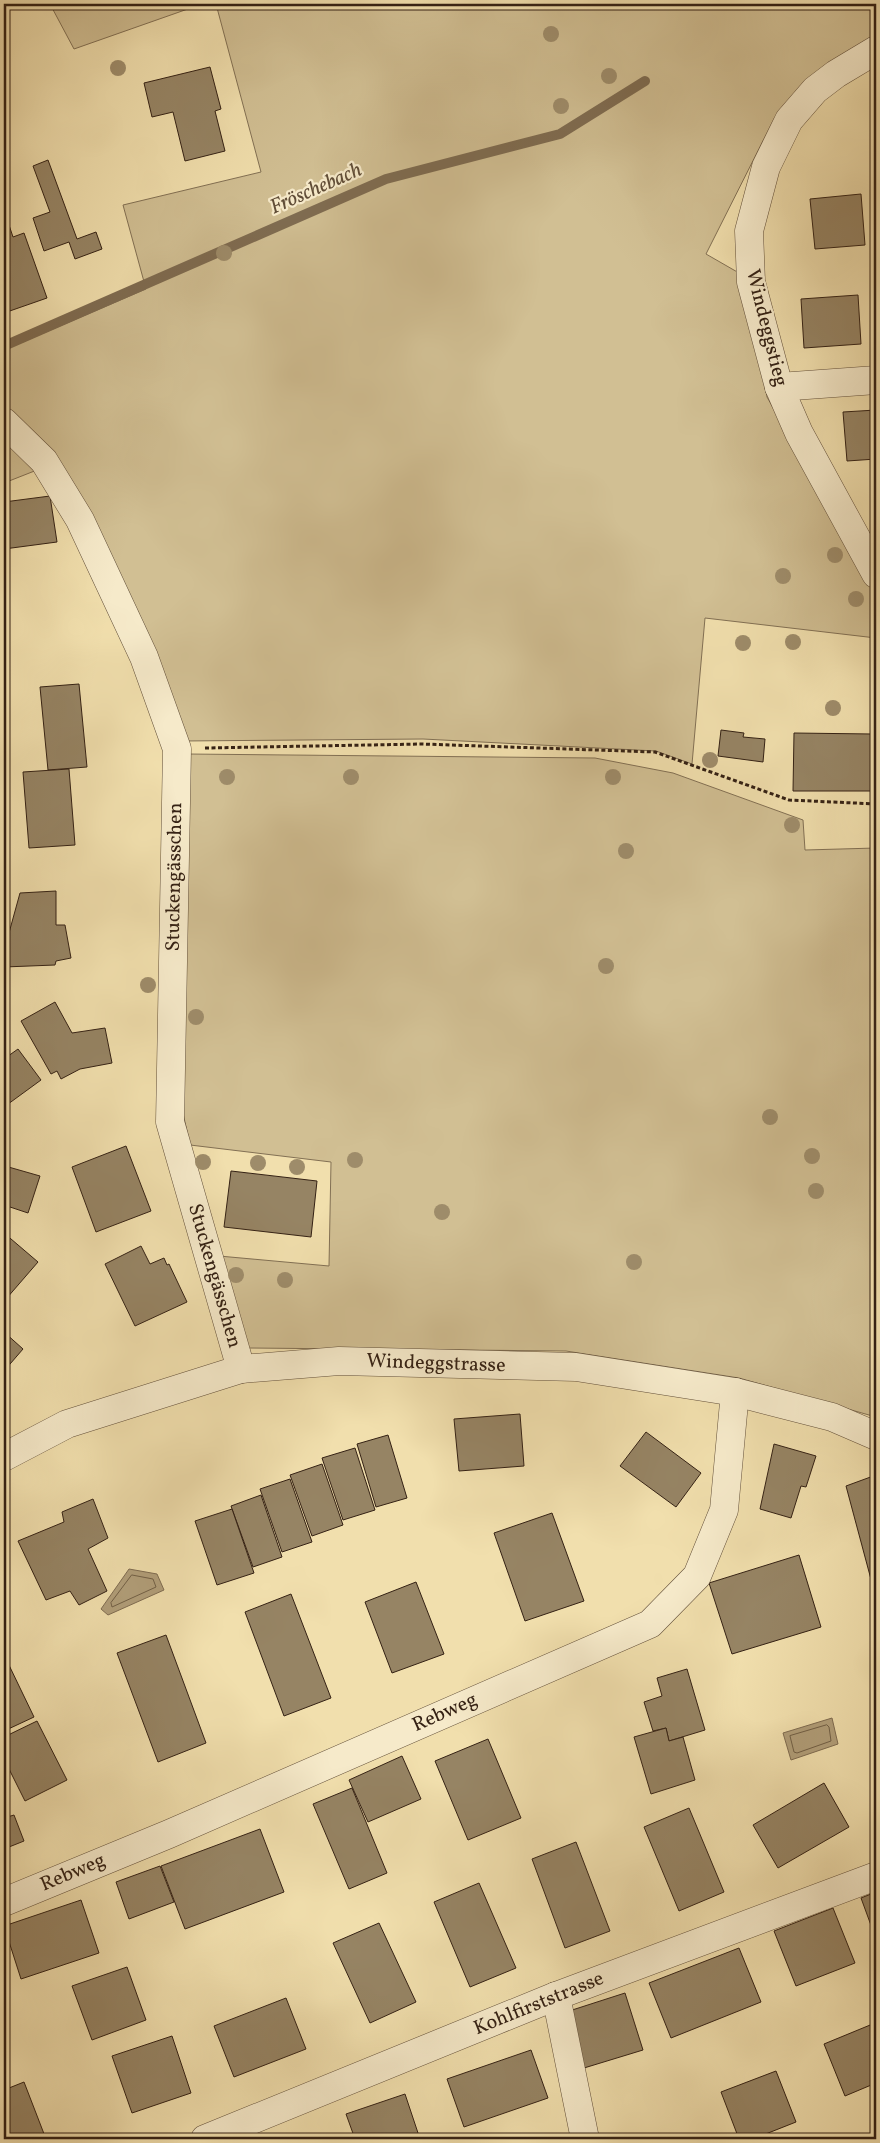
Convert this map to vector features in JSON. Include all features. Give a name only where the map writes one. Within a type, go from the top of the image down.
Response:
[{"type":"street","name":"Windeggstieg","points":[[876,50],[836,74],[815,90],[790,120],[766,168],[748,231],[751,282],[779,387],[799,433],[876,574]]},
{"type":"street","points":[[779,387],[876,380]]},
{"type":"street","name":"Stuckengässchen","points":[[4,422],[44,461],[80,520],[144,657],[177,748],[170,1122],[241,1369]]},
{"type":"street","name":"Windeggstrasse","points":[[4,1456],[66,1424],[241,1369],[339,1361],[576,1367],[734,1392],[832,1417],[876,1436]]},
{"type":"street","name":"Rebweg","points":[[4,1902],[168,1834],[650,1624],[697,1576],[724,1510],[734,1392]]},
{"type":"street","name":"Kohlfirststrasse","points":[[205,2139],[556,1996],[876,1876]]},
{"type":"street","points":[[556,1996],[585,2139]]},
{"type":"path","points":[[177,748],[422,744],[655,752],[789,800],[876,804]]},
{"type":"shaded area","points":[[50,4],[202,4],[74,49]]},
{"type":"shaded area","points":[[216,4],[876,4],[876,46],[852,49],[775,117],[706,254],[746,277],[767,397],[876,592],[876,638],[705,618],[692,764],[656,751],[423,739],[183,741],[54,461],[4,408],[4,350],[146,289],[123,205],[261,172]]},
{"type":"shaded area","points":[[4,436],[37,470],[4,483]]},
{"type":"shaded area","points":[[187,754],[595,758],[673,773],[803,820],[805,850],[876,848],[876,1417],[739,1378],[566,1351],[249,1348],[219,1256],[329,1266],[331,1162],[190,1145],[183,1113]]},
{"type":"water","points":[[129,1569],[157,1574],[164,1590],[108,1615],[101,1609]]},
{"type":"water","points":[[832,1718],[838,1744],[791,1760],[783,1733]]},
{"type":"building","points":[[210,67],[221,109],[215,111],[225,151],[185,161],[173,112],[152,117],[144,83]]},
{"type":"building","points":[[48,160],[77,239],[96,232],[102,249],[75,259],[69,242],[44,251],[33,218],[50,212],[33,166]]},
{"type":"building","points":[[861,194],[865,245],[815,249],[810,199]]},
{"type":"building","points":[[4,210],[13,237],[24,233],[47,298],[4,313]]},
{"type":"building","points":[[858,295],[861,344],[804,348],[801,299]]},
{"type":"building","points":[[876,410],[876,459],[847,461],[843,412]]},
{"type":"building","points":[[50,496],[57,542],[4,549],[4,502]]},
{"type":"building","points":[[79,684],[87,767],[48,770],[40,687]]},
{"type":"building","points":[[721,730],[744,733],[743,737],[765,739],[763,762],[718,756]]},
{"type":"building","points":[[794,733],[872,734],[872,791],[793,791]]},
{"type":"building","points":[[872,734],[876,734],[876,791],[872,791]]},
{"type":"building","points":[[69,769],[75,845],[29,848],[23,772]]},
{"type":"building","points":[[56,891],[56,925],[65,925],[71,958],[56,961],[55,965],[4,967],[4,951],[20,893]]},
{"type":"building","points":[[55,1002],[72,1033],[105,1028],[112,1063],[80,1069],[61,1079],[57,1071],[51,1074],[21,1021]]},
{"type":"building","points":[[18,1049],[41,1080],[4,1107],[4,1059]]},
{"type":"building","points":[[126,1146],[151,1211],[96,1232],[72,1167]]},
{"type":"building","points":[[5,1166],[40,1176],[28,1213],[4,1205]]},
{"type":"building","points":[[231,1171],[317,1181],[311,1237],[224,1227]]},
{"type":"building","points":[[4,1233],[38,1262],[6,1299],[4,1298]]},
{"type":"building","points":[[141,1246],[150,1264],[164,1258],[167,1265],[169,1264],[187,1302],[135,1326],[105,1264]]},
{"type":"building","points":[[4,1332],[23,1349],[4,1371]]},
{"type":"building","points":[[520,1414],[524,1466],[459,1471],[454,1419]]},
{"type":"building","points":[[646,1432],[701,1473],[676,1507],[620,1466]]},
{"type":"building","points":[[388,1435],[407,1498],[376,1507],[357,1444]]},
{"type":"building","points":[[774,1444],[816,1456],[806,1487],[801,1486],[791,1518],[760,1509]]},
{"type":"building","points":[[355,1448],[375,1510],[343,1520],[322,1458]]},
{"type":"building","points":[[322,1464],[343,1525],[312,1536],[290,1475]]},
{"type":"building","points":[[876,1475],[876,1598],[846,1486]]},
{"type":"building","points":[[290,1479],[312,1542],[282,1552],[260,1489]]},
{"type":"building","points":[[261,1495],[282,1557],[253,1567],[231,1506]]},
{"type":"building","points":[[93,1499],[108,1538],[88,1549],[107,1591],[79,1605],[70,1591],[46,1600],[18,1541],[64,1522],[62,1512]]},
{"type":"building","points":[[232,1509],[254,1573],[217,1585],[195,1521]]},
{"type":"building","points":[[552,1513],[584,1601],[525,1621],[494,1533]]},
{"type":"building","points":[[799,1555],[821,1627],[732,1654],[709,1583]]},
{"type":"building","points":[[416,1582],[444,1654],[392,1673],[365,1602]]},
{"type":"building","points":[[291,1594],[331,1698],[284,1716],[245,1612]]},
{"type":"building","points":[[166,1635],[206,1743],[158,1762],[117,1653]]},
{"type":"building","points":[[7,1661],[34,1717],[4,1731],[4,1663]]},
{"type":"building","points":[[687,1669],[705,1730],[669,1741],[666,1728],[653,1731],[644,1702],[662,1696],[657,1678]]},
{"type":"building","points":[[37,1721],[67,1780],[25,1801],[4,1759],[4,1737]]},
{"type":"building","points":[[666,1728],[669,1741],[683,1737],[695,1780],[651,1794],[634,1737]]},
{"type":"building","points":[[488,1739],[521,1818],[468,1840],[435,1761]]},
{"type":"building","points":[[402,1756],[421,1799],[368,1822],[349,1780]]},
{"type":"building","points":[[824,1783],[849,1827],[778,1868],[753,1825]]},
{"type":"building","points":[[352,1788],[387,1873],[349,1889],[313,1804]]},
{"type":"building","points":[[689,1808],[724,1892],[679,1911],[644,1827]]},
{"type":"building","points":[[14,1815],[24,1841],[4,1849],[4,1818]]},
{"type":"building","points":[[260,1829],[284,1892],[185,1929],[161,1866]]},
{"type":"building","points":[[576,1842],[610,1931],[565,1948],[532,1859]]},
{"type":"building","points":[[160,1866],[174,1902],[129,1919],[116,1882]]},
{"type":"building","points":[[479,1883],[516,1968],[470,1987],[434,1902]]},
{"type":"building","points":[[876,1892],[876,1939],[861,1898]]},
{"type":"building","points":[[81,1900],[99,1953],[21,1979],[4,1926]]},
{"type":"building","points":[[833,1908],[855,1963],[796,1986],[774,1931]]},
{"type":"building","points":[[379,1923],[416,2002],[370,2023],[333,1943]]},
{"type":"building","points":[[739,1948],[761,2002],[671,2038],[649,1983]]},
{"type":"building","points":[[127,1967],[146,2020],[92,2040],[72,1986]]},
{"type":"building","points":[[625,1993],[643,2050],[584,2068],[566,2012]]},
{"type":"building","points":[[286,1998],[306,2049],[234,2077],[214,2026]]},
{"type":"building","points":[[875,2023],[876,2083],[845,2096],[824,2044]]},
{"type":"building","points":[[172,2036],[191,2093],[132,2113],[112,2056]]},
{"type":"building","points":[[531,2050],[548,2098],[464,2127],[447,2079]]},
{"type":"building","points":[[776,2071],[796,2122],[753,2139],[739,2139],[721,2092]]},
{"type":"building","points":[[24,2082],[46,2139],[5,2139],[4,2090]]},
{"type":"building","points":[[405,2094],[420,2139],[355,2139],[346,2114]]},
{"type":"waterway","name":"Fröschebach","points":[[4,346],[386,179],[560,134],[645,81]]}]
